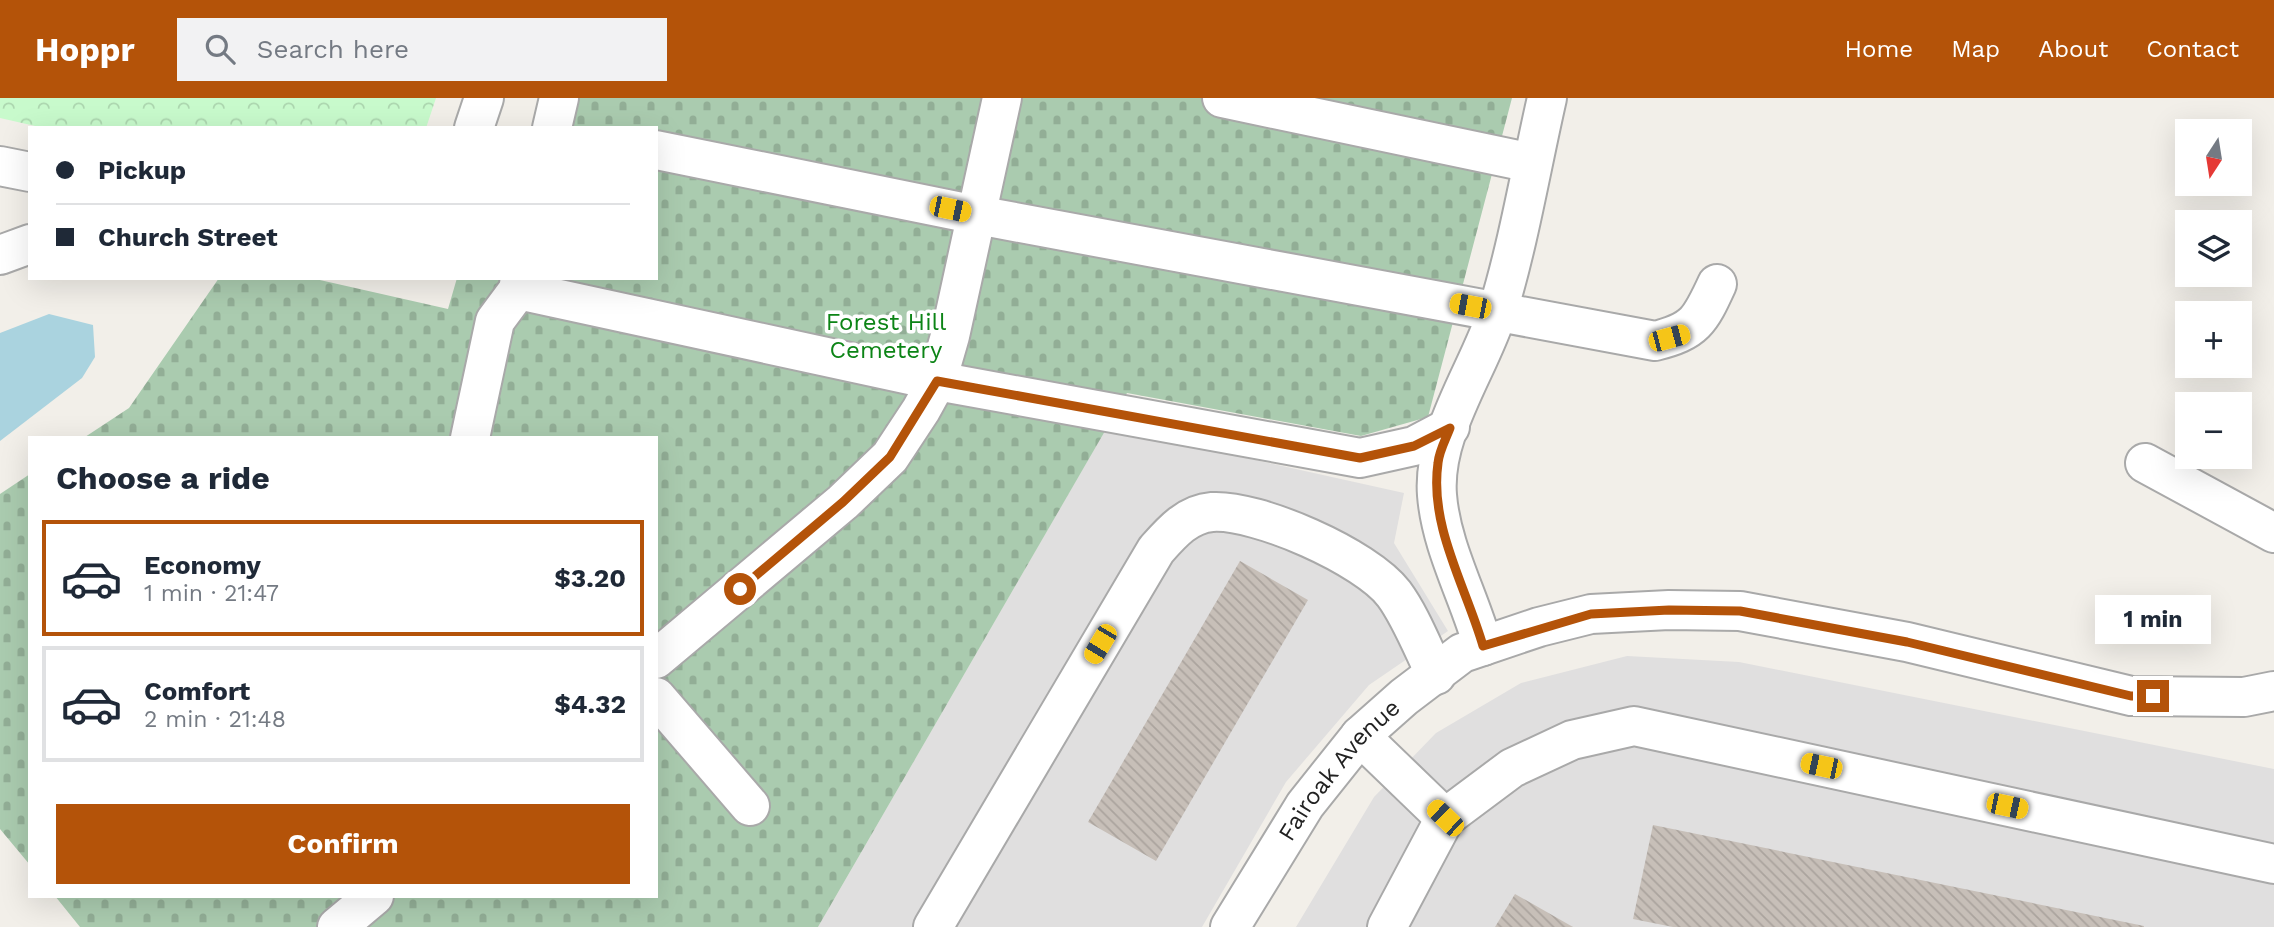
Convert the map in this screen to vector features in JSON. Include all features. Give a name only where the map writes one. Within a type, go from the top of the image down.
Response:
[{"type":"street","points":[[475,126],[484,98]]},
{"type":"street","points":[[552,126],[559,98]]},
{"type":"street","points":[[658,657],[843,502],[890,457],[937,381],[1002,98]]},
{"type":"street","points":[[1222,98],[1532,163]]},
{"type":"street","points":[[1483,646],[1442,528],[1437,493],[1438,462],[1497,311],[1547,98]]},
{"type":"street","points":[[658,150],[976,215],[1655,341],[1683,334],[1703,313],[1717,284]]},
{"type":"street","points":[[0,166],[28,172]]},
{"type":"street","points":[[0,255],[28,245]]},
{"type":"street","points":[[470,436],[495,321],[519,284],[937,381],[1360,458],[1414,446],[1450,428]]},
{"type":"street","points":[[2145,463],[2274,533]]},
{"type":"street","points":[[933,927],[1156,550],[1177,525],[1209,512],[1246,514],[1348,557],[1393,593],[1436,675]]},
{"type":"street","name":"Fairoak Avenue","points":[[1230,927],[1305,805],[1360,736],[1462,653],[1591,614],[1669,610],[1740,611],[1907,642],[2131,696],[2244,697],[2274,691]]},
{"type":"street","points":[[658,699],[750,806]]},
{"type":"street","points":[[1387,927],[1445,818],[1512,768],[1572,740],[1634,726],[2274,864]]},
{"type":"street","points":[[1360,736],[1445,818]]},
{"type":"street","points":[[337,927],[372,898]]},
{"type":"shaded area","points":[[1107,427],[1404,493],[1394,543],[1448,631],[1369,685],[1286,782],[1202,927],[818,927]]},
{"type":"shaded area","points":[[1627,656],[1739,662],[2274,769],[2274,927],[1296,927],[1374,797],[1436,733],[1521,683]]},
{"type":"green space","points":[[0,98],[436,98],[427,126],[35,126],[0,118]]},
{"type":"green space","name":"Forest Hill Cemetery","points":[[539,98],[1512,98],[1428,417],[1361,436],[1127,393],[818,927],[80,927],[57,898],[658,898],[658,436],[87,436],[129,408],[218,280],[320,280],[448,309],[456,280],[658,280],[658,126],[532,126]]},
{"type":"green space","points":[[28,475],[28,863],[0,829],[0,494]]},
{"type":"water","points":[[49,314],[93,325],[95,357],[82,378],[0,441],[0,333]]},
{"type":"building","points":[[1240,561],[1308,600],[1156,861],[1088,822]]},
{"type":"building","points":[[1653,825],[2144,927],[1673,927],[1633,919]]},
{"type":"building","points":[[1515,894],[1573,927],[1495,927]]},
{"type":"route","points":[[740,589],[843,502],[890,457],[937,381],[1360,458],[1385,455],[1414,446],[1450,428],[1438,462],[1437,493],[1442,528],[1470,601],[1483,646],[1539,627],[1591,614],[1669,610],[1740,611],[1907,642],[2131,696],[2153,696]]}]
